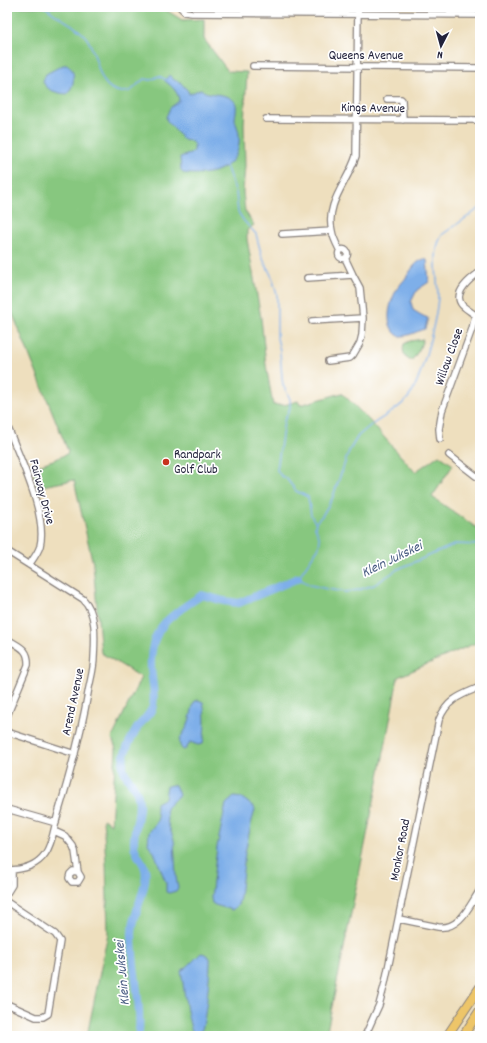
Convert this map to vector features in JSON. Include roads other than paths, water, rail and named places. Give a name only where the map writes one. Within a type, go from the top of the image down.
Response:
[{"type":"highway","points":[[447,1036],[480,987]]},
{"type":"highway","points":[[463,1036],[480,1010]]},
{"type":"street","points":[[328,361],[346,359],[353,355],[360,343],[362,335],[363,318],[360,288],[345,258],[347,252],[344,250],[340,251],[332,231],[330,215],[332,207],[353,166],[356,156],[358,7]]},
{"type":"street","points":[[182,9],[192,13],[480,15]]},
{"type":"street","name":"Queens Avenue","points":[[252,66],[480,68]]},
{"type":"street","points":[[387,99],[402,100],[403,120]]},
{"type":"street","name":"Kings Avenue","points":[[266,119],[480,120]]},
{"type":"street","points":[[282,234],[332,231]]},
{"type":"street","name":"Willow Close","points":[[440,440],[439,429],[442,411],[472,329],[475,315],[461,304],[461,292],[466,283],[480,272]]},
{"type":"street","points":[[307,278],[353,275]]},
{"type":"street","points":[[312,321],[363,318]]},
{"type":"street","name":"Fairway Drive","points":[[8,428],[24,465],[39,518],[41,535],[39,548],[29,565]]},
{"type":"street","points":[[449,455],[478,477]]},
{"type":"street","name":"Arend Avenue","points":[[7,551],[83,599],[88,605],[92,616],[94,637],[94,661],[85,709],[49,846],[42,858],[31,866],[9,870]]},
{"type":"street","points":[[7,639],[25,650],[28,654],[28,665],[7,716]]},
{"type":"street","name":"Monkor Road","points":[[365,1036],[374,1016],[385,984],[439,720],[443,710],[450,701],[480,686]]},
{"type":"street","points":[[7,732],[74,754]]},
{"type":"street","points":[[7,809],[56,823]]},
{"type":"street","points":[[54,831],[65,836],[73,846],[78,872]]},
{"type":"street","points":[[7,893],[12,885],[9,870]]},
{"type":"street","points":[[399,919],[444,928],[451,926],[459,921],[480,890]]},
{"type":"street","points":[[7,902],[55,934],[60,941],[48,1014],[43,1018],[36,1017],[7,1004]]},
{"type":"water","points":[[63,65],[68,65],[73,72],[73,84],[67,94],[50,89],[43,81],[46,74]]},
{"type":"water","points":[[169,75],[174,80],[180,82],[189,94],[201,89],[207,93],[226,96],[235,102],[235,120],[239,133],[239,147],[230,163],[223,168],[204,174],[183,173],[181,170],[180,157],[194,151],[194,144],[189,140],[183,139],[167,121],[166,117],[170,108],[179,101],[175,90],[165,81]]},
{"type":"water","points":[[424,259],[427,260],[429,282],[417,290],[411,302],[413,310],[428,318],[425,329],[409,335],[399,336],[394,332],[389,321],[392,301],[397,289],[414,266]]},
{"type":"water","points":[[198,700],[203,702],[205,712],[203,744],[198,745],[190,742],[186,749],[183,750],[180,740],[187,728],[194,702]]},
{"type":"water","points":[[175,785],[179,795],[166,808],[167,821],[174,840],[178,888],[176,891],[169,893],[166,892],[166,883],[154,852],[148,844],[149,832],[157,822],[158,817],[156,803],[165,798],[167,786]]},
{"type":"water","points":[[234,797],[242,798],[254,807],[255,810],[245,853],[240,897],[238,905],[232,910],[215,905],[212,903],[211,898],[217,847],[226,804]]},
{"type":"water","points":[[201,953],[210,958],[209,982],[202,1029],[198,1033],[194,1034],[189,1022],[181,971]]},
{"type":"waterway","points":[[45,7],[85,36],[90,43],[102,78],[113,90],[127,92],[133,89],[142,80],[151,80],[159,76],[168,81]]},
{"type":"waterway","points":[[226,166],[236,192],[238,212],[256,234],[262,257],[272,277],[277,295],[277,338],[280,351],[283,385],[290,399],[290,408],[284,421],[277,470],[281,476],[286,478],[296,491],[308,497],[311,515],[316,524]]},
{"type":"waterway","points":[[373,424],[396,409],[408,398],[418,378],[428,349],[437,306],[436,255],[439,240],[443,234],[480,208]]},
{"type":"waterway","name":"Klein Jukskei","points":[[371,425],[358,436],[349,451],[332,499],[322,516],[316,522],[315,527],[320,539],[319,547],[298,578],[310,585],[327,589],[345,592],[358,590],[374,585],[398,569],[456,544],[480,545]]},
{"type":"waterway","name":"Klein Jukskei","points":[[138,1036],[139,1014],[132,934],[146,876],[144,866],[134,848],[134,838],[139,808],[138,796],[124,770],[123,763],[131,738],[150,713],[153,706],[154,695],[151,671],[152,648],[160,628],[174,614],[202,595],[224,601],[239,603],[298,578]]},
{"type":"place","name":"Randpark Golf Club","points":[[166,462]]}]
